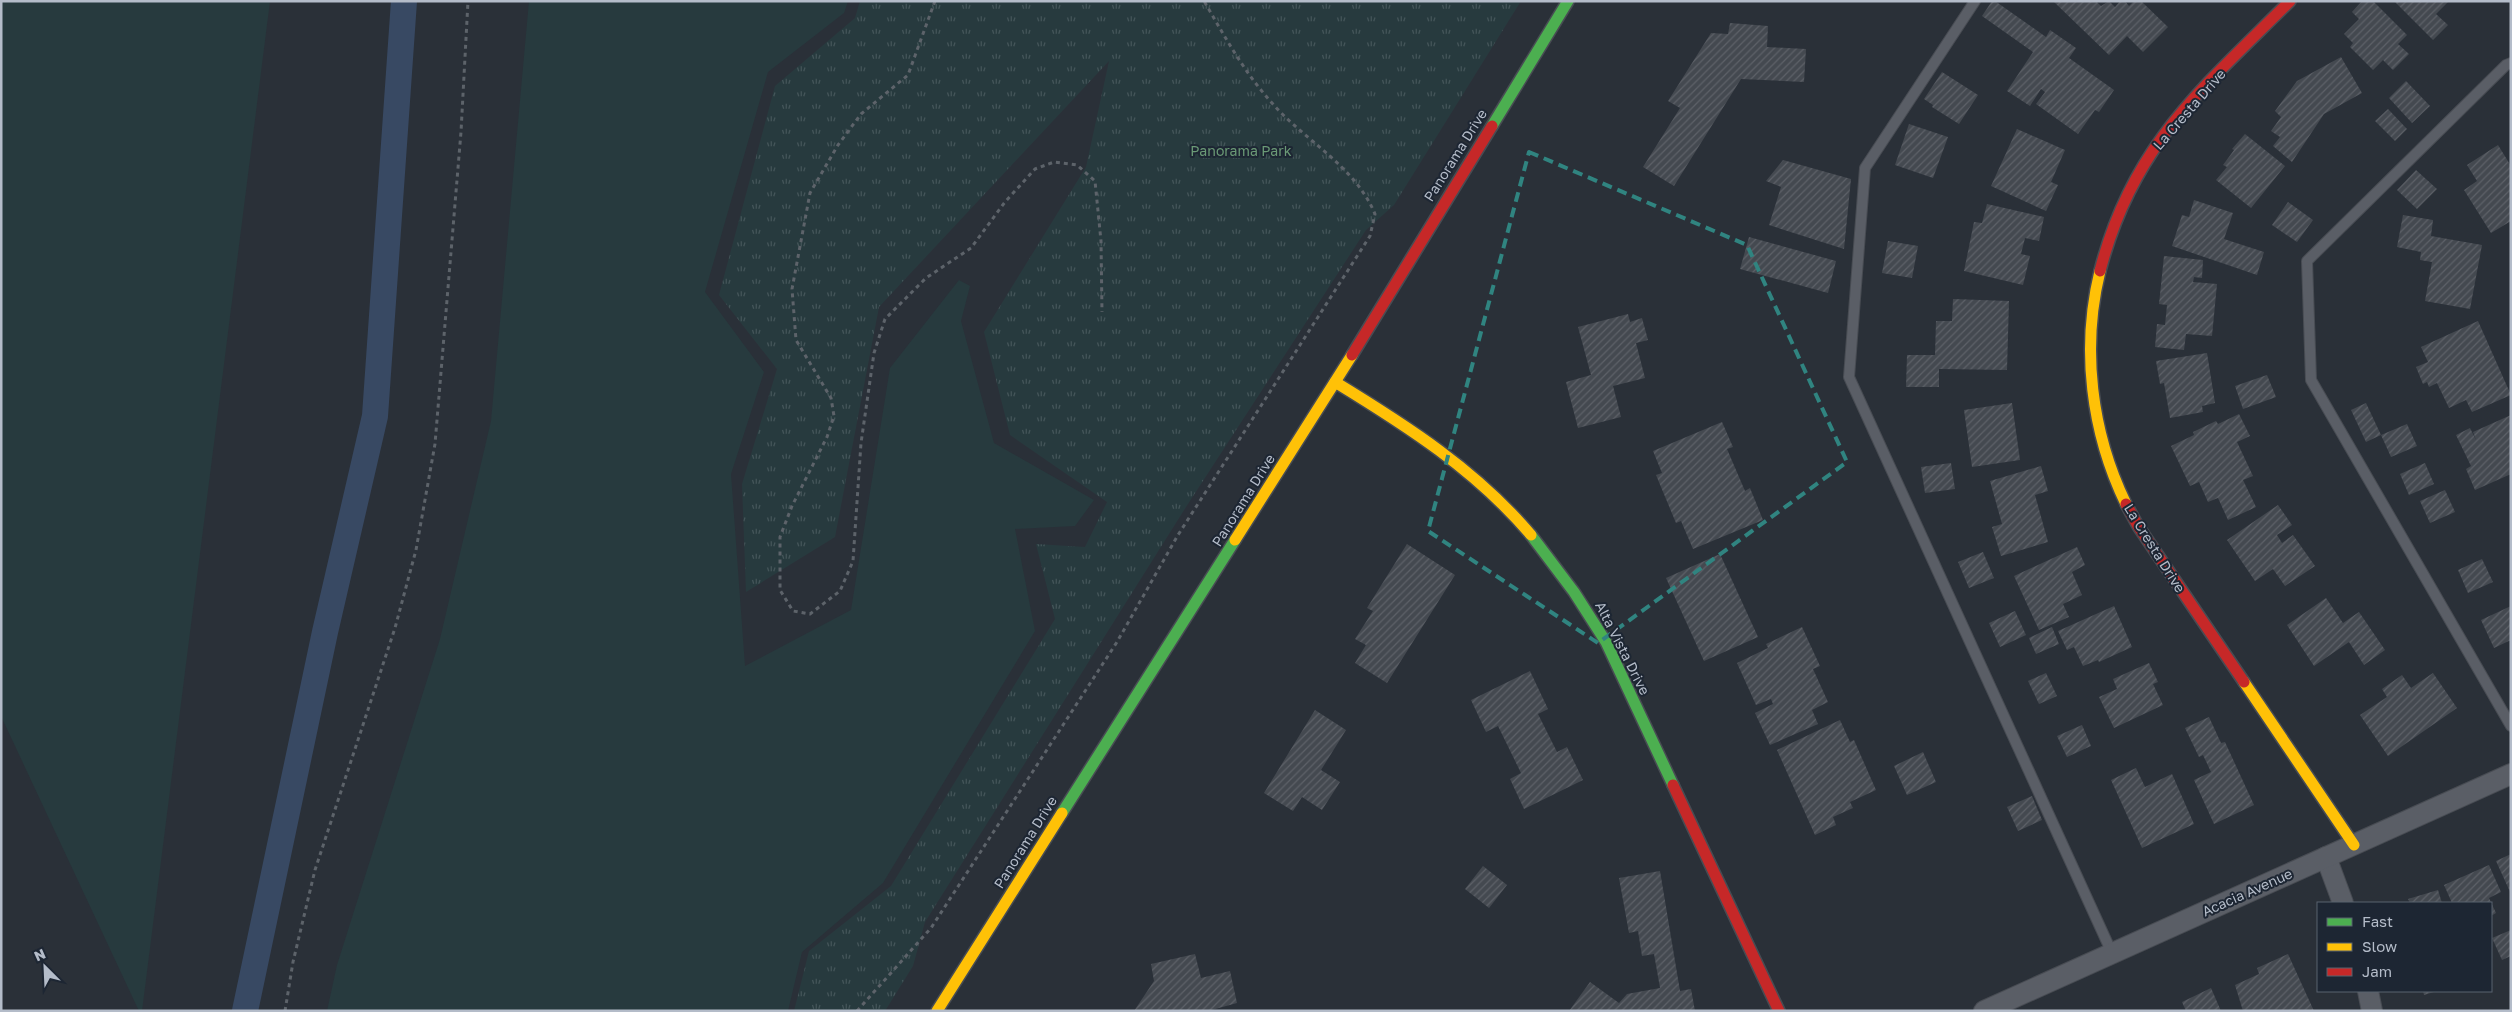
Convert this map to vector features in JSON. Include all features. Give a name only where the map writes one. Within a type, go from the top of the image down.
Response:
[{"type":"street","name":"Panorama Drive","points":[[937,1011],[1335,382],[1568,1]]},
{"type":"street","name":"La Cresta Drive","points":[[2290,1],[2190,102],[2163,134],[2131,184],[2114,219],[2102,256],[2092,308],[2090,351],[2093,400],[2104,448],[2118,488],[2138,526],[2354,844]]},
{"type":"street","name":"Alta Vista Drive","points":[[1335,382],[1403,424],[1457,463],[1503,503],[1537,541],[1574,590],[1606,642],[1778,1011]]},
{"type":"street","name":"Acacia Avenue","points":[[1984,1011],[2511,774]]},
{"type":"street","points":[[2326,857],[2343,902]]},
{"type":"street","points":[[2368,992],[2372,1011]]},
{"type":"lane","points":[[1975,1],[1865,168],[1849,377],[2112,953]]},
{"type":"lane","points":[[2511,63],[2506,65],[2307,261],[2311,380],[2511,726]]},
{"type":"path","points":[[285,1011],[293,962],[315,870],[395,628],[418,540],[435,444],[461,132],[468,1]]},
{"type":"path","points":[[935,1],[908,75],[862,114],[838,146],[810,193],[792,288],[796,340],[831,398],[834,416],[827,437],[792,506],[780,537],[780,590],[793,611],[810,614],[840,591],[853,561],[862,443],[874,353],[885,319],[926,278],[971,248],[1005,202],[1035,168],[1054,162],[1077,165],[1095,181],[1101,241],[1102,312]]},
{"type":"path","points":[[857,1011],[930,928],[1116,642],[1178,535],[1370,236],[1375,214],[1360,185],[1273,105],[1247,74],[1204,1]]},
{"type":"highlighted area","points":[[1529,152],[1747,245],[1847,462],[1598,643],[1428,531]]},
{"type":"green space","points":[[1,1],[270,1],[142,1011],[139,1011],[1,716]]},
{"type":"green space","points":[[529,1],[848,1],[844,13],[768,72],[705,292],[764,372],[731,474],[745,666],[851,610],[890,368],[959,280],[970,286],[961,321],[994,443],[1094,500],[1075,526],[1015,529],[1035,631],[883,883],[802,952],[788,1011],[327,1011],[337,965],[440,639],[491,421]]},
{"type":"green space","name":"Panorama Park","points":[[860,1],[1521,1],[1394,205],[1366,230],[1186,507],[925,922],[913,966],[885,1011],[794,1011],[809,951],[891,886],[1055,619],[1036,544],[1085,547],[1107,502],[1010,435],[984,332],[1086,167],[1109,61],[879,307],[835,537],[746,592],[742,484],[777,369],[719,295],[775,86],[855,18]]},
{"type":"building","points":[[1992,1],[1995,1],[2046,37],[2050,30],[2076,48],[2069,58],[2114,90],[2099,112],[2095,110],[2078,134],[2036,104],[2045,92],[2041,89],[2030,106],[2007,91],[2033,52],[1982,16]]},
{"type":"building","points":[[2096,1],[2101,6],[2109,1],[2115,7],[2120,1],[2125,1],[2129,6],[2134,1],[2141,1],[2168,27],[2143,52],[2127,36],[2109,55],[2054,2]]},
{"type":"building","points":[[2362,1],[2373,1],[2407,35],[2398,44],[2409,54],[2393,70],[2383,60],[2373,70],[2350,47],[2353,43],[2344,34],[2359,19],[2352,12]]},
{"type":"building","points":[[2394,1],[2449,1],[2436,14],[2448,25],[2433,40]]},
{"type":"building","points":[[1730,23],[1768,26],[1767,47],[1806,49],[1804,82],[1741,79],[1674,186],[1643,167],[1680,108],[1668,101],[1711,33],[1728,34]]},
{"type":"building","points":[[2341,57],[2362,93],[2324,114],[2292,162],[2273,146],[2280,137],[2271,131],[2281,117],[2275,111],[2297,81]]},
{"type":"building","points":[[1942,72],[1978,95],[1959,124],[1932,107],[1933,105],[1924,99]]},
{"type":"building","points":[[2406,81],[2430,106],[2412,123],[2389,98]]},
{"type":"building","points":[[2388,109],[2407,129],[2395,141],[2375,121]]},
{"type":"building","points":[[1909,124],[1948,137],[1933,178],[1895,165]]},
{"type":"building","points":[[2017,129],[2065,150],[2051,182],[2058,185],[2046,211],[1991,186]]},
{"type":"building","points":[[2245,134],[2285,166],[2251,208],[2216,180],[2227,167],[2223,165],[2234,150],[2232,149]]},
{"type":"building","points":[[2498,145],[2511,166],[2511,221],[2491,233],[2464,190],[2477,181],[2467,165]]},
{"type":"building","points":[[1783,160],[1851,179],[1844,249],[1769,225],[1781,187],[1766,181]]},
{"type":"building","points":[[2416,170],[2437,189],[2417,209],[2397,190]]},
{"type":"building","points":[[2194,200],[2233,213],[2224,239],[2264,252],[2257,275],[2172,246],[2182,215],[2189,217]]},
{"type":"building","points":[[2288,202],[2313,220],[2297,242],[2272,225]]},
{"type":"building","points":[[1987,204],[2044,217],[2039,241],[2025,238],[2021,254],[2030,256],[2023,285],[1964,271],[1974,222],[1982,223]]},
{"type":"building","points":[[2403,215],[2433,220],[2431,236],[2482,245],[2470,309],[2425,301],[2432,262],[2420,260],[2421,252],[2397,247]]},
{"type":"building","points":[[1749,237],[1836,261],[1828,293],[1740,269]]},
{"type":"building","points":[[1888,241],[1918,246],[1912,278],[1882,273]]},
{"type":"building","points":[[2164,256],[2203,260],[2202,278],[2194,277],[2193,282],[2217,284],[2212,336],[2186,334],[2184,350],[2155,347],[2157,324],[2165,325],[2167,305],[2159,304]]},
{"type":"building","points":[[1953,299],[2009,301],[2007,370],[1939,369],[1939,387],[1906,387],[1907,355],[1935,355],[1936,321],[1952,321]]},
{"type":"building","points":[[1628,314],[1630,322],[1642,318],[1648,340],[1636,343],[1645,378],[1613,386],[1621,417],[1578,428],[1566,382],[1591,375],[1578,327]]},
{"type":"building","points":[[2478,321],[2511,395],[2472,412],[2466,400],[2449,408],[2437,383],[2429,387],[2427,382],[2423,384],[2416,367],[2428,362],[2421,347]]},
{"type":"building","points":[[2207,353],[2215,403],[2202,406],[2203,412],[2170,418],[2164,383],[2160,384],[2156,361]]},
{"type":"building","points":[[2267,375],[2276,397],[2243,409],[2235,386]]},
{"type":"building","points":[[2012,403],[2020,460],[1972,467],[1964,410]]},
{"type":"building","points":[[2366,403],[2381,435],[2366,442],[2351,410]]},
{"type":"building","points":[[2239,414],[2250,436],[2237,442],[2253,476],[2243,480],[2256,507],[2228,520],[2218,498],[2208,502],[2199,482],[2190,486],[2171,446],[2194,435],[2193,432],[2216,421],[2218,424]]},
{"type":"building","points":[[2511,415],[2511,474],[2475,490],[2466,469],[2471,466],[2456,435],[2470,428],[2476,440],[2473,432]]},
{"type":"building","points":[[1722,422],[1733,447],[1727,449],[1745,491],[1750,488],[1763,520],[1693,549],[1681,521],[1676,523],[1656,475],[1662,473],[1653,451]]},
{"type":"building","points":[[2407,424],[2417,446],[2391,457],[2381,435]]},
{"type":"building","points":[[1951,463],[1955,489],[1925,493],[1921,467]]},
{"type":"building","points":[[2425,463],[2434,484],[2409,495],[2400,474]]},
{"type":"building","points":[[2041,466],[2048,491],[2035,495],[2048,542],[2001,556],[1992,527],[2002,524],[1990,481]]},
{"type":"building","points":[[2445,490],[2455,512],[2430,523],[2420,501]]},
{"type":"building","points":[[2278,505],[2292,525],[2277,535],[2282,543],[2293,535],[2315,566],[2285,586],[2273,569],[2255,581],[2227,540]]},
{"type":"building","points":[[1407,544],[1455,575],[1387,683],[1355,663],[1366,645],[1355,639],[1373,611],[1367,608]]},
{"type":"building","points":[[2077,547],[2085,565],[2072,572],[2082,595],[2063,604],[2069,617],[2039,630],[2014,576]]},
{"type":"building","points":[[1983,552],[1994,578],[1969,588],[1958,562]]},
{"type":"building","points":[[1720,554],[1758,637],[1704,661],[1666,578]]},
{"type":"building","points":[[2482,559],[2493,582],[2468,593],[2458,570]]},
{"type":"building","points":[[2326,598],[2343,623],[2359,612],[2385,650],[2364,665],[2349,642],[2314,666],[2287,625]]},
{"type":"building","points":[[2114,606],[2132,647],[2099,662],[2098,660],[2083,666],[2074,647],[2067,650],[2058,631]]},
{"type":"building","points":[[2511,606],[2511,640],[2494,648],[2481,620]]},
{"type":"building","points":[[2015,611],[2026,635],[2000,647],[1989,623]]},
{"type":"building","points":[[1802,627],[1820,666],[1813,669],[1828,702],[1812,710],[1818,724],[1770,745],[1755,713],[1773,704],[1771,699],[1756,705],[1737,663],[1768,648],[1766,644]]},
{"type":"building","points":[[2052,627],[2059,644],[2036,654],[2029,638]]},
{"type":"building","points":[[2149,663],[2158,682],[2153,684],[2163,705],[2114,728],[2099,697],[2117,689],[2113,679]]},
{"type":"building","points":[[1530,671],[1548,709],[1538,714],[1557,752],[1567,747],[1583,780],[1524,809],[1510,779],[1521,773],[1498,726],[1486,732],[1471,700]]},
{"type":"building","points":[[2046,673],[2057,696],[2039,704],[2028,681]]},
{"type":"building","points":[[2433,673],[2457,708],[2388,756],[2360,715],[2387,697],[2382,689],[2402,675],[2411,688]]},
{"type":"building","points":[[1315,710],[1346,730],[1321,770],[1340,782],[1322,810],[1302,797],[1293,811],[1264,793]]},
{"type":"building","points":[[2209,717],[2221,743],[2225,742],[2254,805],[2214,824],[2194,780],[2211,772],[2203,755],[2199,757],[2185,728]]},
{"type":"building","points":[[1840,720],[1850,742],[1854,740],[1876,790],[1850,802],[1853,808],[1833,817],[1836,825],[1815,835],[1777,750]]},
{"type":"building","points":[[2082,725],[2091,746],[2067,757],[2057,736]]},
{"type":"building","points":[[1923,752],[1936,782],[1907,795],[1894,766]]},
{"type":"building","points":[[2136,768],[2145,787],[2172,774],[2194,824],[2142,848],[2111,780]]},
{"type":"building","points":[[2032,796],[2042,820],[2018,831],[2007,807]]},
{"type":"building","points":[[2511,854],[2511,894],[2496,861]]},
{"type":"building","points":[[2489,865],[2501,892],[2489,898],[2491,902],[2452,902],[2444,885]]},
{"type":"building","points":[[1483,866],[1507,885],[1489,908],[1465,889]]},
{"type":"building","points":[[1660,871],[1680,991],[1691,989],[1695,1011],[1569,1011],[1590,982],[1619,1003],[1627,994],[1660,988],[1654,954],[1642,956],[1638,931],[1629,933],[1619,878]]},
{"type":"building","points":[[2438,890],[2442,902],[2410,902],[2408,899]]},
{"type":"building","points":[[2492,904],[2496,913],[2492,915]]},
{"type":"building","points":[[2511,930],[2511,956],[2502,960],[2492,938]]},
{"type":"building","points":[[1195,954],[1201,978],[1230,971],[1237,1003],[1208,1011],[1134,1011],[1154,981],[1151,964]]},
{"type":"building","points":[[2288,954],[2314,1011],[2243,1011],[2235,985],[2259,974],[2257,968]]},
{"type":"building","points":[[2211,988],[2221,1011],[2186,1011],[2182,1002]]},
{"type":"building","points":[[2423,992],[2434,992],[2424,995]]},
{"type":"waterway","points":[[245,1011],[325,632],[375,416],[404,1]]},
{"type":"traffic: fast","points":[[1492,126],[1568,1]]},
{"type":"traffic: fast","points":[[1531,535],[1574,592],[1606,642],[1673,785]]},
{"type":"traffic: fast","points":[[1062,813],[1235,540]]},
{"type":"traffic: slow","points":[[2100,271],[2094,300],[2091,330],[2093,389],[2097,419],[2104,448],[2126,504]]},
{"type":"traffic: slow","points":[[1235,540],[1352,355]]},
{"type":"traffic: slow","points":[[1335,382],[1388,415],[1464,470],[1510,512],[1531,535]]},
{"type":"traffic: slow","points":[[2244,682],[2354,845]]},
{"type":"traffic: slow","points":[[937,1011],[1062,813]]},
{"type":"traffic: jam","points":[[2100,271],[2114,227],[2131,188],[2151,153],[2174,121],[2200,91],[2290,1]]},
{"type":"traffic: jam","points":[[1352,355],[1492,126]]},
{"type":"traffic: jam","points":[[2126,504],[2138,526],[2244,682]]},
{"type":"traffic: jam","points":[[1673,785],[1779,1011]]}]
